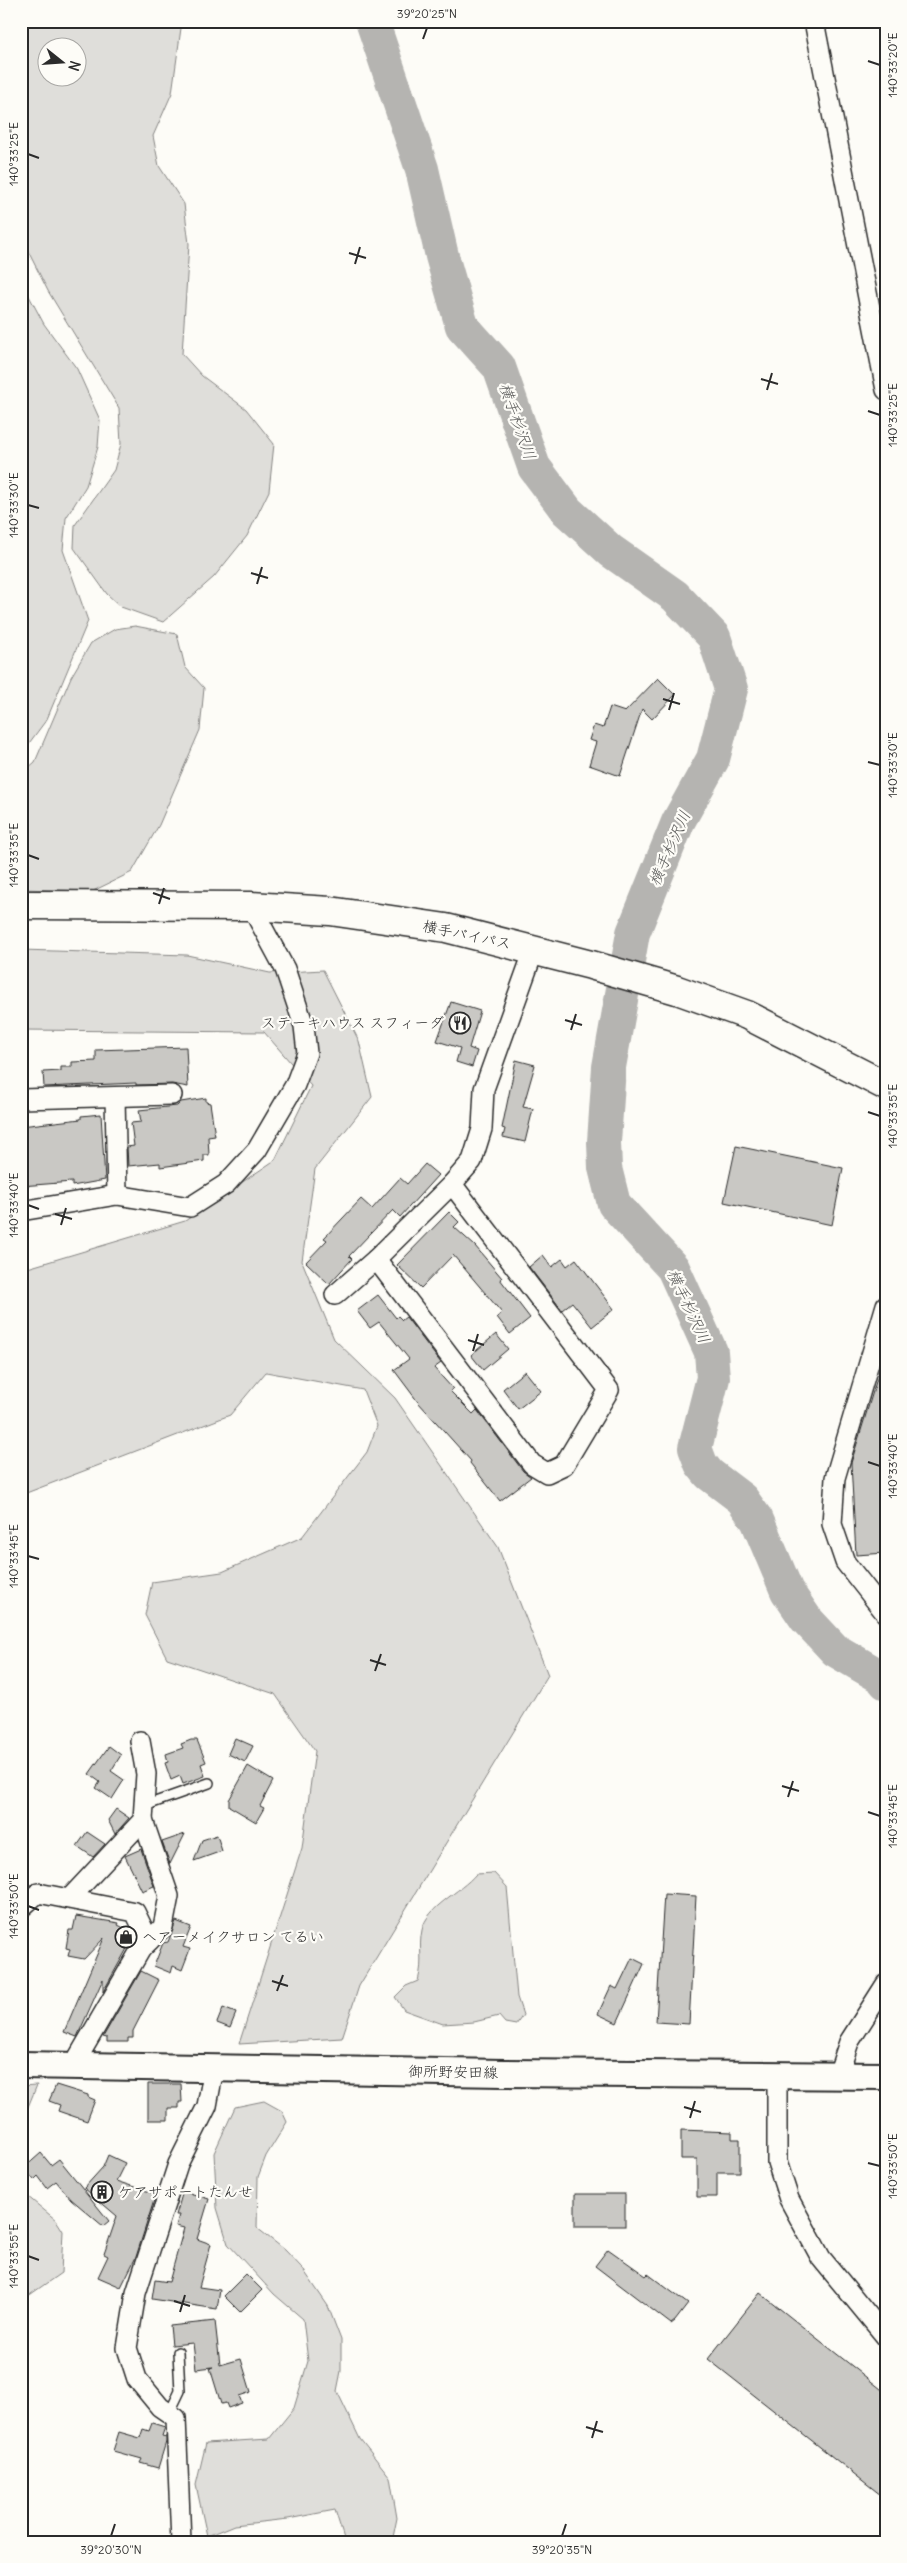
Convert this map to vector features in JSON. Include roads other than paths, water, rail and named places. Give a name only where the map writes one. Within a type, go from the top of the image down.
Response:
[{"type":"highway","name":"横手バイパス","points":[[21,905],[250,906],[330,911],[446,928],[591,965],[677,990],[746,1015],[886,1086]]},
{"type":"main road","name":"御所野安田線","points":[[21,2065],[886,2076]]},
{"type":"street","points":[[814,21],[886,390]]},
{"type":"street","points":[[21,1211],[117,1195],[190,1207],[226,1184],[257,1150],[295,1086],[306,1053],[304,1026],[285,969],[250,906]]},
{"type":"street","points":[[335,1295],[376,1259],[452,1184],[472,1161],[482,1129],[484,1089],[534,950]]},
{"type":"street","points":[[21,1099],[172,1095]]},
{"type":"street","points":[[115,1096],[117,1195]]},
{"type":"street","points":[[376,1259],[532,1464],[547,1473],[564,1464],[608,1390],[452,1184]]},
{"type":"street","points":[[886,1305],[835,1478],[832,1524],[845,1562],[886,1614]]},
{"type":"street","points":[[73,2066],[141,1949],[163,1927],[169,1896],[143,1813],[146,1774],[140,1741]]},
{"type":"street","points":[[70,1898],[143,1813]]},
{"type":"street","points":[[21,1908],[38,1893],[135,1912],[149,1941]]},
{"type":"street","points":[[838,2075],[850,2042],[886,1984]]},
{"type":"street","points":[[181,2542],[176,2418],[160,2407],[137,2379],[127,2348],[136,2294],[178,2164],[207,2106],[214,2068]]},
{"type":"street","points":[[777,2075],[776,2162],[789,2199],[821,2258],[886,2338]]},
{"type":"lane","points":[[143,1813],[210,1783]]},
{"type":"lane","points":[[169,2414],[180,2391],[178,2352]]},
{"type":"waterway","name":"横手杉沢川","points":[[372,21],[422,169],[442,256],[462,326],[499,367],[534,467],[567,511],[611,551],[675,596],[714,637],[731,689],[713,759],[678,822],[633,933],[609,1067],[604,1142],[605,1168],[614,1204],[673,1268],[711,1352],[713,1378],[695,1448],[701,1464],[709,1474],[742,1499],[757,1520],[787,1591],[806,1619],[835,1650],[881,1677],[886,1683]]},
{"type":"place","name":"ステーキハウス スフィーダ","points":[[460,1023]]},
{"type":"place","name":"ヘアーメイクサロン てるい","points":[[126,1937]]},
{"type":"place","name":"ケアサポートたんせ","points":[[102,2192]]}]
